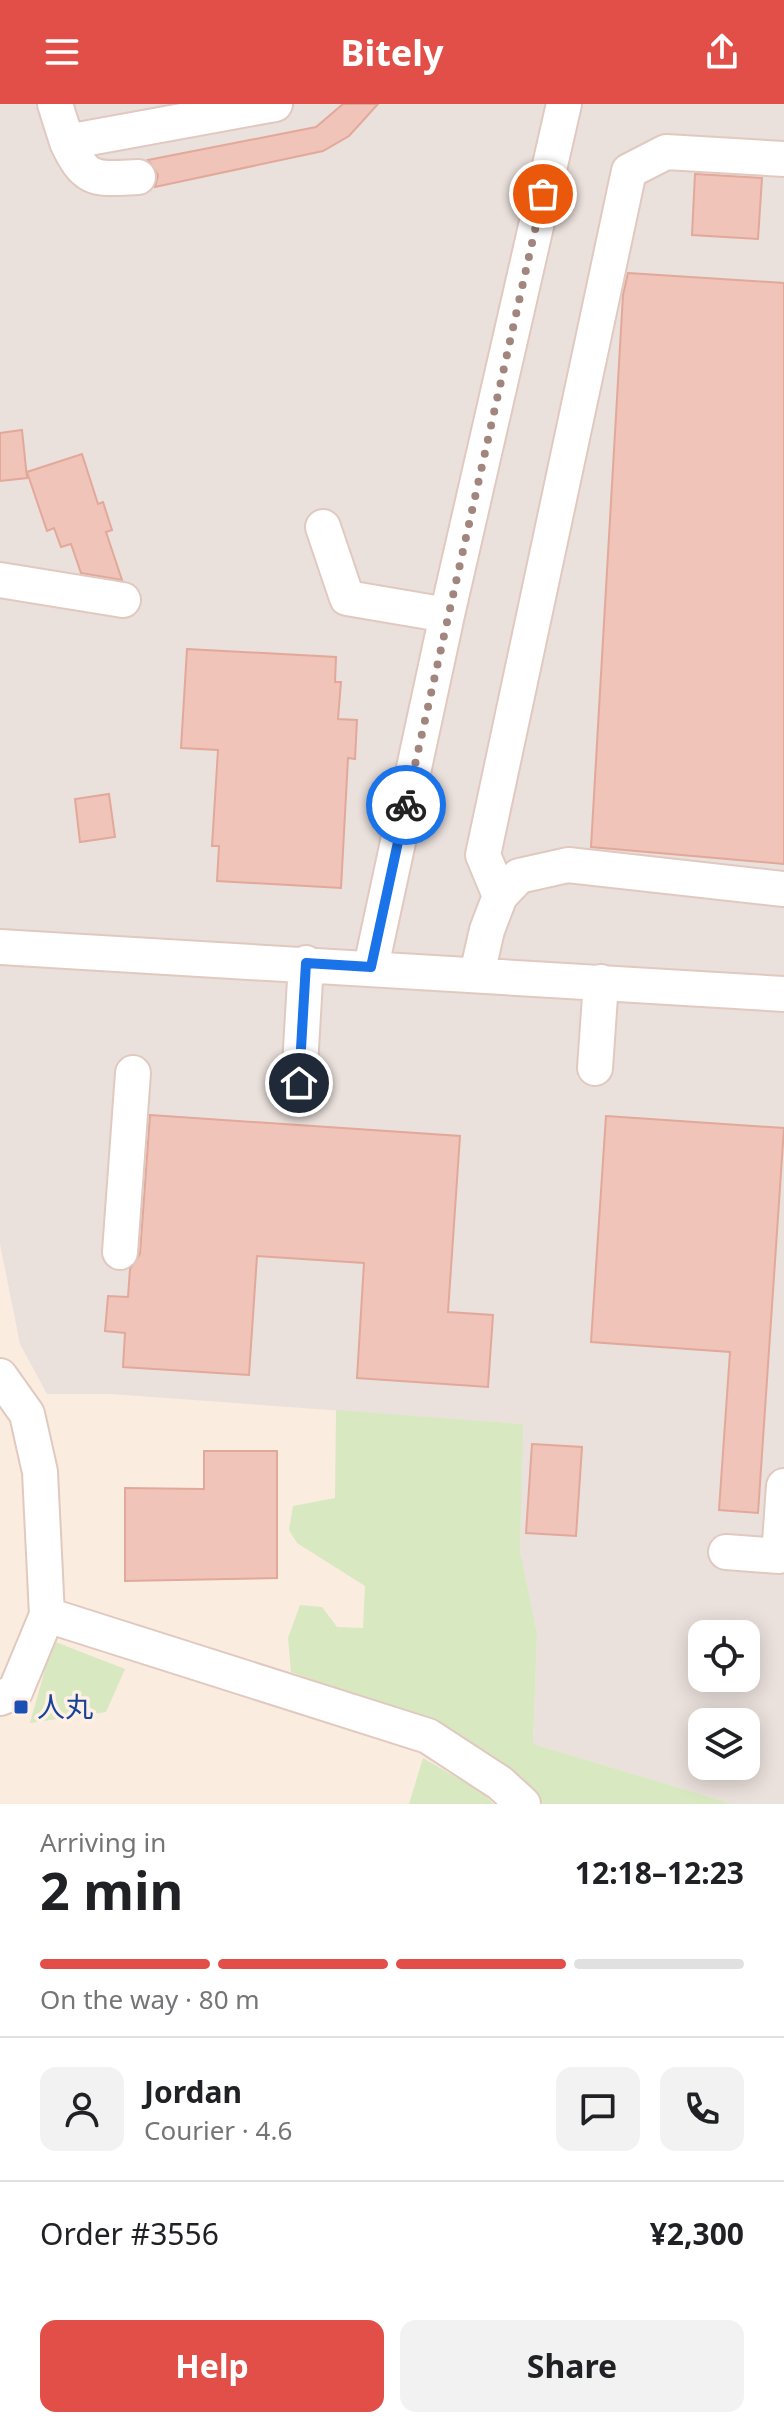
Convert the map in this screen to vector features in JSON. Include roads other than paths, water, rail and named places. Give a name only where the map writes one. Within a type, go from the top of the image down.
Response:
[{"type":"street","points":[[55,104],[67,142],[80,169],[97,179],[138,177]]},
{"type":"street","points":[[67,142],[275,104]]},
{"type":"street","points":[[371,967],[447,615],[564,104]]},
{"type":"street","points":[[500,896],[483,855],[629,171],[666,152],[784,159]]},
{"type":"street","points":[[323,527],[347,598],[447,615]]},
{"type":"street","points":[[0,580],[123,600]]},
{"type":"street","points":[[477,974],[487,930],[500,896],[519,876],[568,865],[784,889]]},
{"type":"street","points":[[0,947],[784,994]]},
{"type":"street","points":[[299,1083],[306,963]]},
{"type":"street","points":[[595,1068],[601,982]]},
{"type":"street","points":[[120,1252],[133,1073]]},
{"type":"street","points":[[0,1376],[27,1414],[40,1472],[47,1615],[15,1692],[0,1698]]},
{"type":"street","points":[[726,1552],[779,1556],[784,1486]]},
{"type":"street","points":[[47,1615],[428,1736],[500,1783],[523,1804]]},
{"type":"place","name":"人丸","points":[[21,1707]]}]
